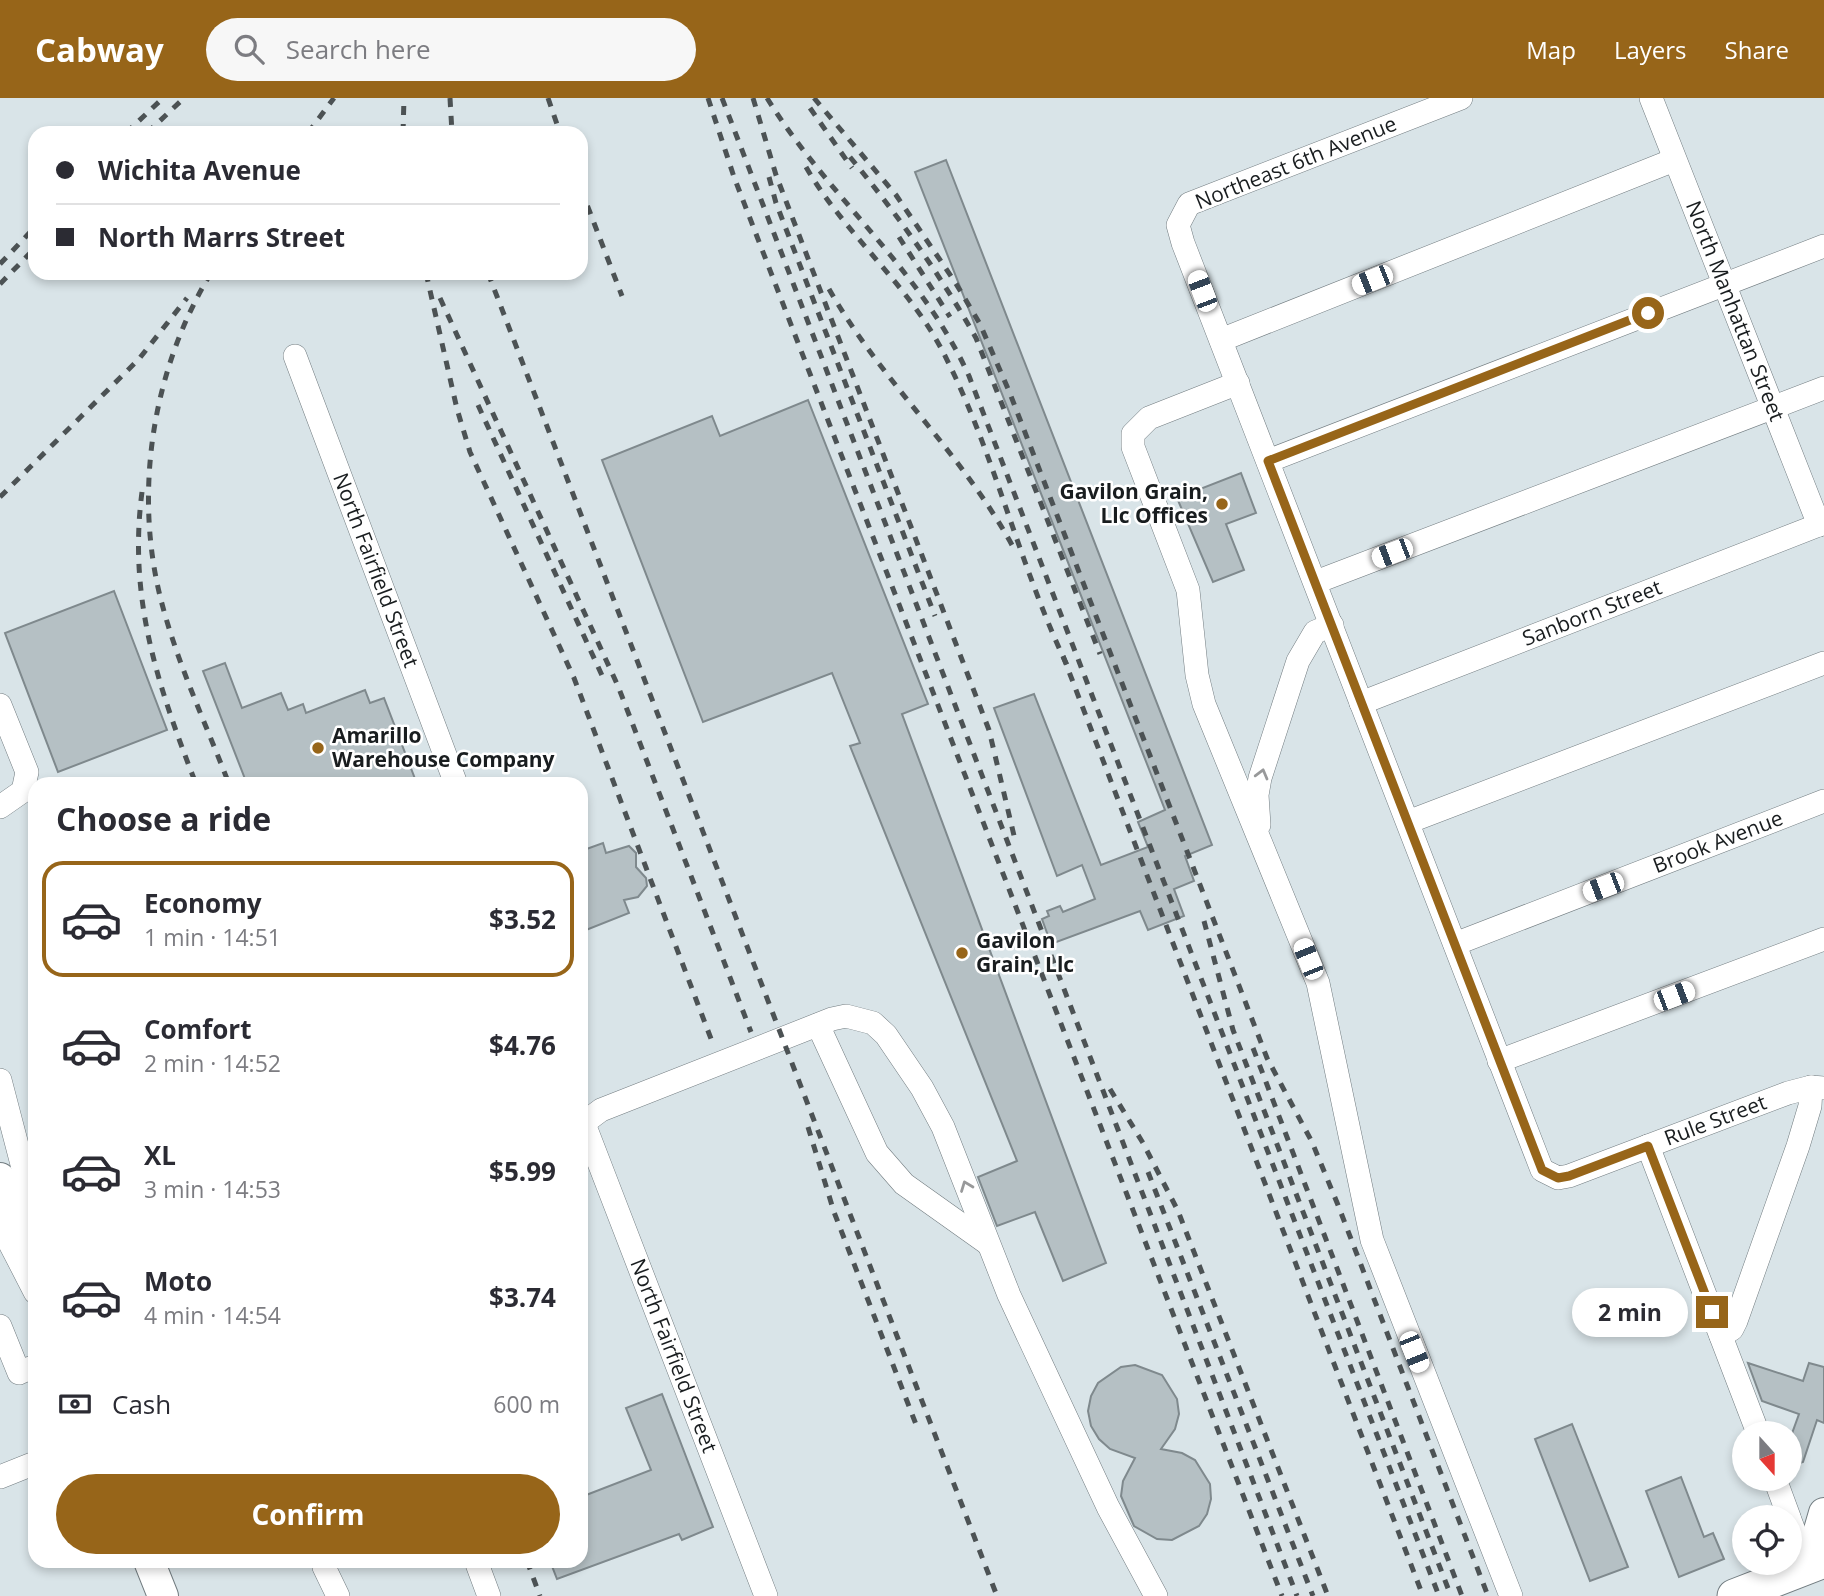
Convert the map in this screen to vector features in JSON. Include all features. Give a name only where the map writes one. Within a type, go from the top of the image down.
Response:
[{"type":"highway","points":[[1744,1594],[1816,1564]]},
{"type":"main road","points":[[0,1178],[28,1249]]},
{"type":"main road","points":[[1816,1564],[1824,1513]]},
{"type":"main road","points":[[152,1568],[163,1596]]},
{"type":"street","name":"Northeast 6th Avenue","points":[[1361,703],[1178,225],[1189,204],[1461,98]]},
{"type":"street","name":"North Manhattan Street","points":[[1651,98],[1772,407],[1821,524]]},
{"type":"street","points":[[1220,340],[1674,160]]},
{"type":"street","points":[[1268,461],[1824,246]]},
{"type":"street","name":"North Fairfield Street","points":[[295,356],[453,777]]},
{"type":"street","points":[[1238,383],[1149,418],[1133,434],[1133,447],[1188,590],[1197,676],[1204,705],[1318,983],[1372,1240],[1511,1596]]},
{"type":"street","points":[[1316,582],[1824,388]]},
{"type":"street","name":"Sanborn Street","points":[[1361,703],[1821,524]]},
{"type":"street","points":[[1260,842],[1257,795],[1294,673],[1308,640],[1315,632],[1332,625]]},
{"type":"street","points":[[1408,822],[1824,663]]},
{"type":"street","name":"Rule Street","points":[[1361,703],[1542,1170],[1558,1178],[1788,1093],[1818,1088]]},
{"type":"street","points":[[0,705],[27,772],[28,784]]},
{"type":"street","points":[[0,807],[28,796]]},
{"type":"street","name":"Brook Avenue","points":[[1455,944],[1824,801]]},
{"type":"street","points":[[1499,1061],[1824,939]]},
{"type":"street","points":[[588,1118],[601,1110],[818,1024],[846,1016],[873,1024],[886,1035],[915,1077],[943,1127],[1009,1295],[1150,1591]]},
{"type":"street","points":[[818,1024],[877,1153],[904,1184],[959,1220],[989,1245]]},
{"type":"street","points":[[0,1080],[28,1187]]},
{"type":"street","points":[[1721,1336],[1732,1329],[1736,1321],[1818,1088]]},
{"type":"street","name":"North Fairfield Street","points":[[588,1137],[766,1596]]},
{"type":"street","points":[[1648,1146],[1753,1421]]},
{"type":"street","points":[[0,1224],[28,1278]]},
{"type":"street","points":[[0,1326],[18,1373]]},
{"type":"street","points":[[0,1477],[28,1466]]},
{"type":"street","points":[[1802,1540],[1816,1564]]},
{"type":"street","points":[[324,1568],[338,1596]]},
{"type":"street","points":[[479,1568],[489,1596]]},
{"type":"building","points":[[946,160],[1212,845],[1185,856],[1194,881],[1174,889],[1184,916],[1148,930],[1140,911],[1051,944],[1042,919],[1049,916],[1047,911],[1060,906],[1063,912],[1095,899],[1082,865],[1057,876],[994,708],[1034,694],[1101,865],[1148,847],[1138,822],[1165,810],[915,172]]},
{"type":"building","points":[[808,400],[928,704],[902,714],[1106,1263],[1063,1281],[1035,1212],[997,1226],[978,1177],[1017,1161],[850,746],[860,743],[832,673],[703,722],[602,460],[712,416],[720,436]]},
{"type":"building","points":[[1241,473],[1256,513],[1226,524],[1244,570],[1213,582],[1177,498]]},
{"type":"building","points":[[114,591],[167,730],[58,772],[5,633]]},
{"type":"building","name":"Amarillo Warehouse Company","points":[[225,663],[242,708],[281,693],[288,710],[303,704],[306,713],[365,690],[370,703],[384,698],[414,777],[244,777],[203,671]]},
{"type":"building","points":[[603,843],[606,853],[629,846],[636,853],[636,867],[646,878],[647,886],[638,897],[624,900],[629,913],[588,929],[588,848]]},
{"type":"building","points":[[1748,1363],[1803,1381],[1809,1363],[1824,1367],[1824,1423],[1817,1420],[1803,1462],[1802,1421],[1796,1421],[1799,1414],[1762,1401]]},
{"type":"building","points":[[1135,1365],[1162,1375],[1177,1399],[1179,1414],[1175,1429],[1161,1449],[1182,1453],[1195,1460],[1210,1484],[1211,1499],[1207,1514],[1199,1526],[1172,1540],[1157,1539],[1134,1526],[1121,1496],[1123,1481],[1135,1458],[1110,1449],[1099,1439],[1091,1426],[1088,1411],[1091,1396],[1098,1383],[1121,1367]]},
{"type":"building","points":[[662,1394],[713,1527],[682,1540],[679,1534],[588,1568],[588,1494],[651,1470],[626,1408]]},
{"type":"building","points":[[1572,1424],[1628,1567],[1590,1581],[1535,1439]]},
{"type":"building","points":[[1681,1477],[1704,1537],[1713,1533],[1724,1559],[1679,1577],[1646,1491]]},
{"type":"building","points":[[553,1568],[587,1568],[557,1579]]},
{"type":"railway","points":[[133,126],[163,98]]},
{"type":"railway","points":[[154,126],[184,98]]},
{"type":"railway","points":[[313,126],[334,98]]},
{"type":"railway","points":[[403,126],[404,98]]},
{"type":"railway","points":[[450,98],[452,126]]},
{"type":"railway","points":[[548,98],[558,126]]},
{"type":"railway","points":[[708,98],[734,177],[1282,1596]]},
{"type":"railway","points":[[722,98],[1297,1596]]},
{"type":"railway","points":[[753,98],[776,175],[989,730],[1016,844]]},
{"type":"railway","points":[[767,98],[817,168],[925,301],[949,337],[969,376],[1439,1596]]},
{"type":"railway","points":[[814,98],[896,195],[980,324],[1009,391],[1267,1058],[1312,1142],[1338,1205],[1488,1596]]},
{"type":"railway","points":[[810,108],[852,168]]},
{"type":"railway","points":[[850,157],[917,245],[976,338],[1100,654]]},
{"type":"railway","points":[[806,167],[838,214],[911,302],[942,350],[977,427],[1034,587],[1067,665]]},
{"type":"railway","points":[[769,177],[776,203],[935,616]]},
{"type":"railway","points":[[588,207],[622,296]]},
{"type":"railway","points":[[0,264],[28,234]]},
{"type":"railway","points":[[899,237],[950,317]]},
{"type":"railway","points":[[0,284],[28,255]]},
{"type":"railway","points":[[207,280],[191,310],[162,389],[149,474],[149,516],[153,559],[168,624],[183,670],[226,777]]},
{"type":"railway","points":[[428,280],[457,409],[470,452],[574,678],[713,1044]]},
{"type":"railway","points":[[491,280],[997,1596]]},
{"type":"railway","points":[[829,289],[872,355],[992,511],[1012,545]]},
{"type":"railway","points":[[0,497],[139,359],[187,298]]},
{"type":"railway","points":[[440,298],[618,686],[751,1032]]},
{"type":"railway","points":[[478,405],[605,682]]},
{"type":"railway","points":[[142,492],[139,569],[143,606],[159,677],[193,777]]},
{"type":"railway","points":[[1063,656],[1423,1596]]},
{"type":"railway","points":[[1204,921],[1233,1030],[1451,1596]]},
{"type":"railway","points":[[1253,1048],[1462,1596]]},
{"type":"railway","points":[[1110,1089],[1143,1143],[1178,1211],[1328,1596]]},
{"type":"railway","points":[[808,1127],[834,1212],[917,1427]]},
{"type":"railway","points":[[1148,1172],[1313,1596]]},
{"type":"railway","points":[[530,1568],[540,1596]]},
{"type":"place","name":"Gavilon Grain, Llc Offices","points":[[1222,504]]},
{"type":"place","name":"Amarillo Warehouse Company","points":[[318,748]]},
{"type":"place","name":"Gavilon Grain, Llc","points":[[962,953]]},
{"type":"route","points":[[1648,313],[1268,461],[1542,1170],[1549,1176],[1569,1176],[1648,1146],[1712,1312]]}]
